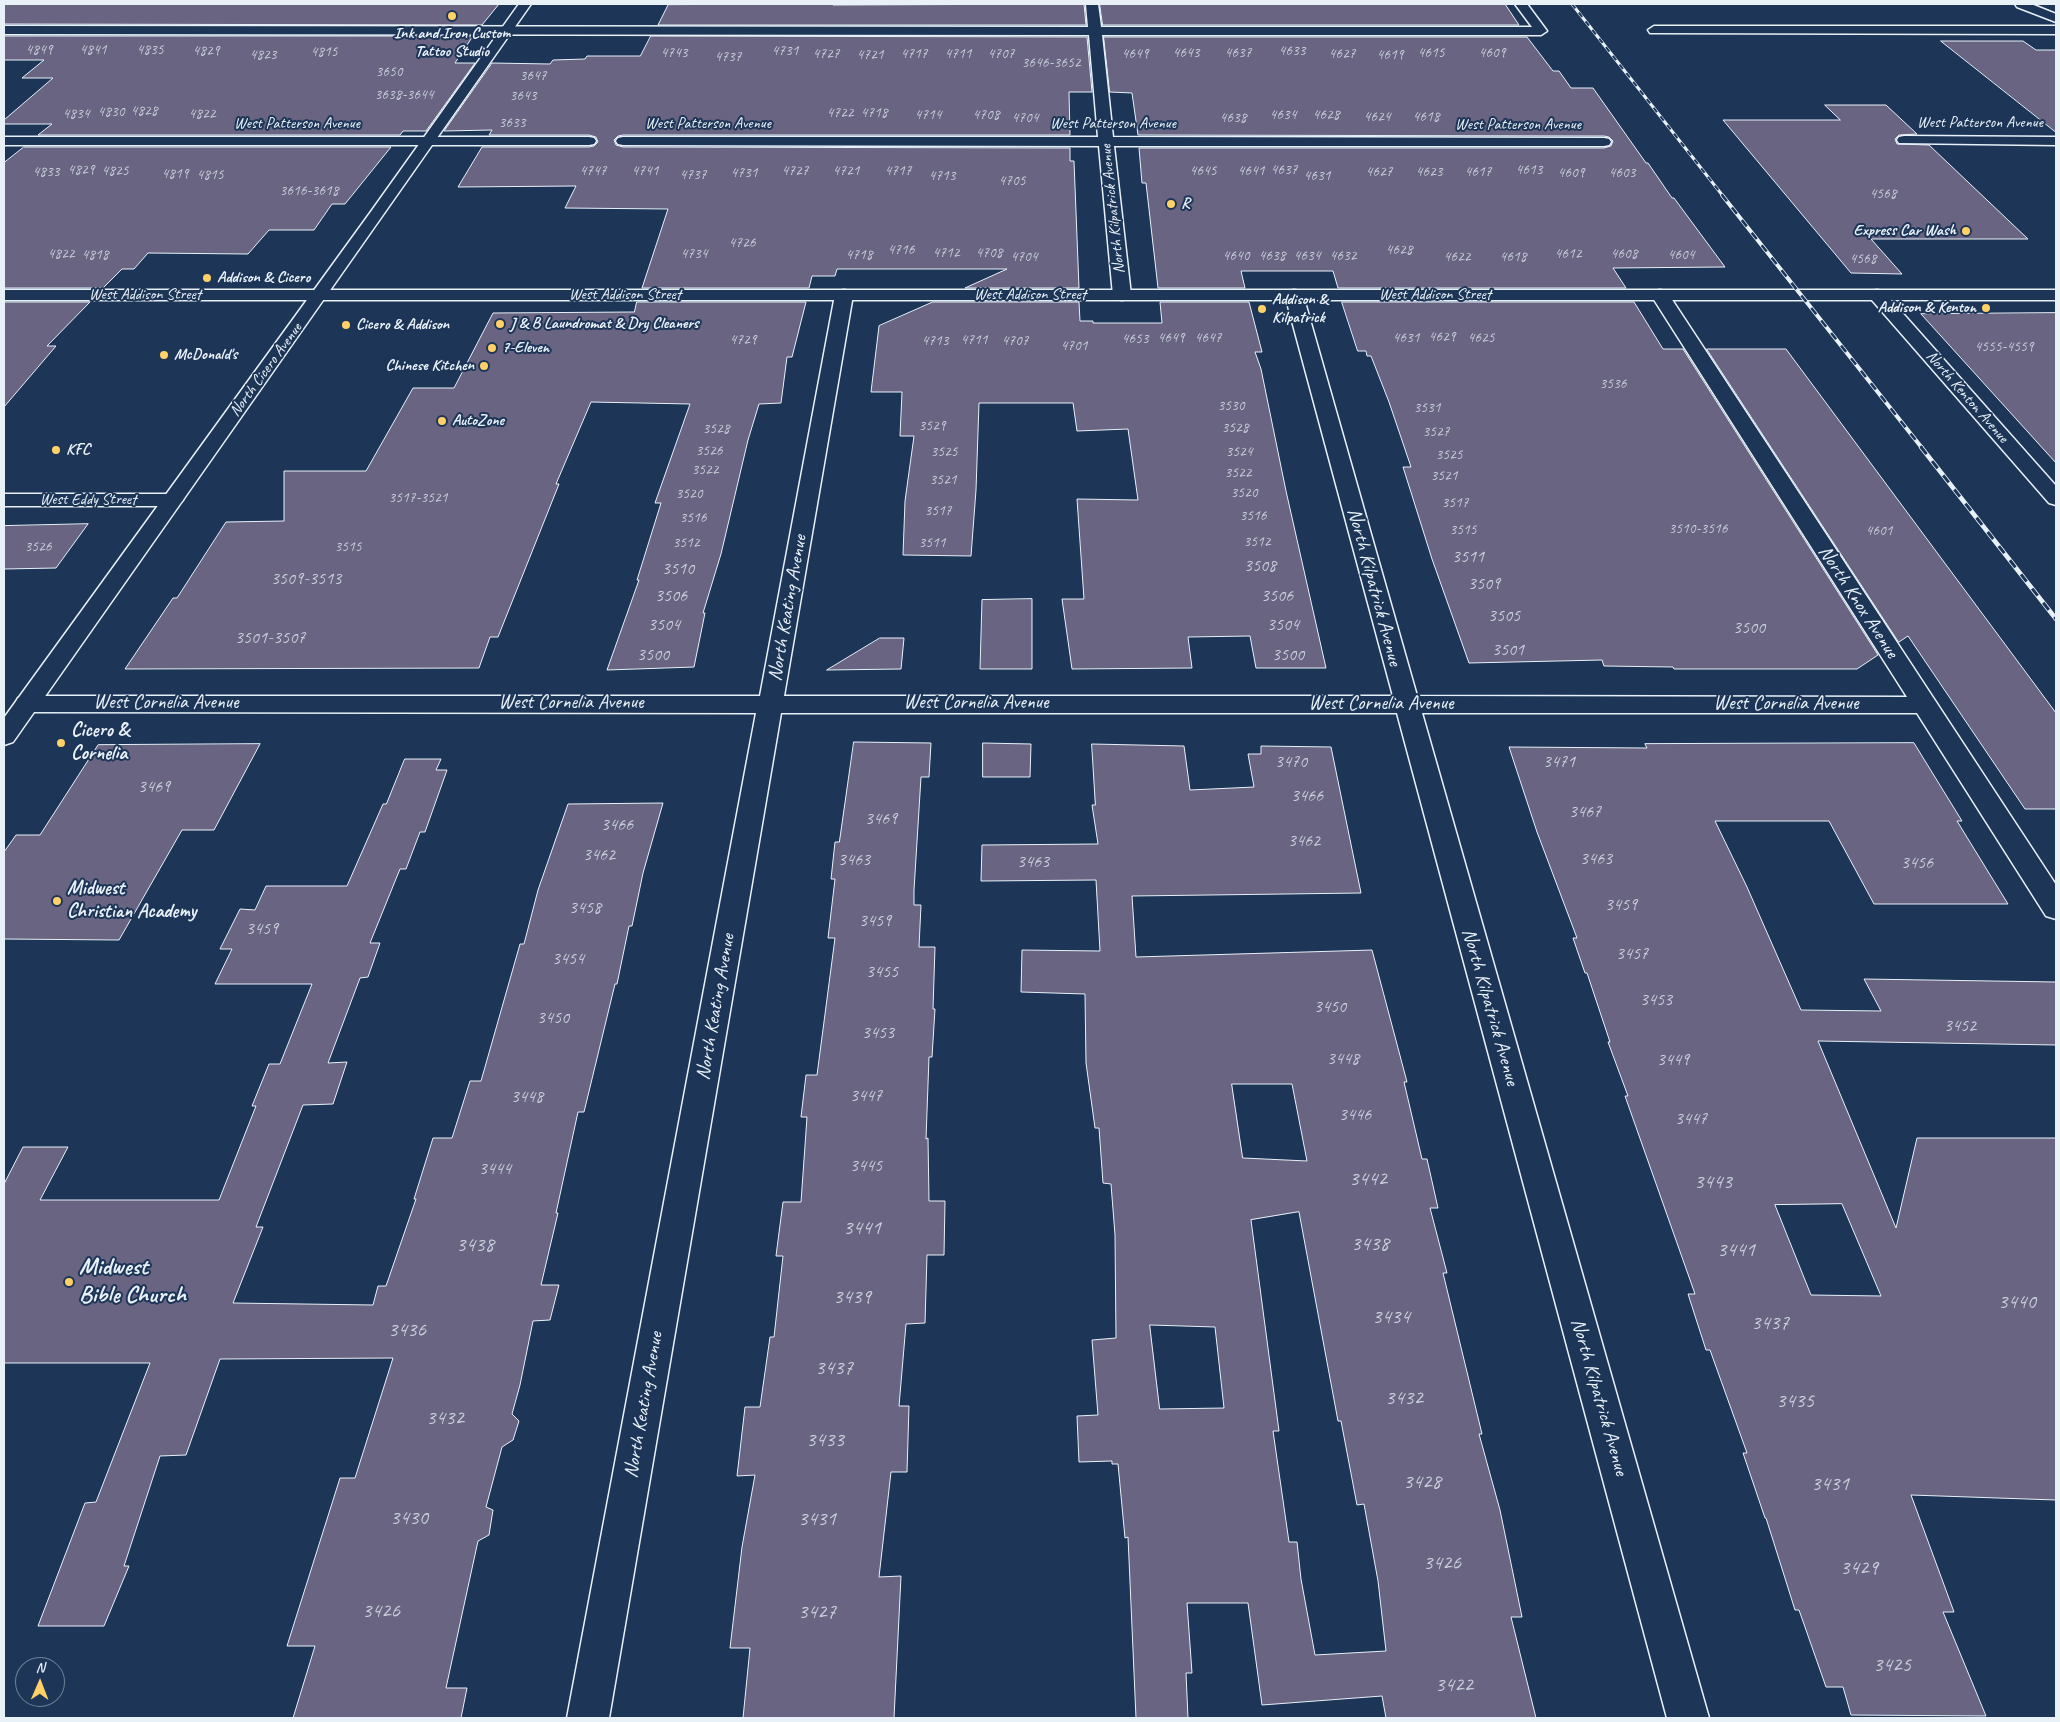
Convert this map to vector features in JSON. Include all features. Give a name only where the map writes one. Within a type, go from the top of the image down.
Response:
[{"type":"street","name":"North Cicero Avenue","points":[[4,736],[320,295],[525,4]]},
{"type":"street","name":"North Kilpatrick Avenue","points":[[1092,4],[1122,295]]},
{"type":"street","points":[[4,30],[1541,31],[1521,4]]},
{"type":"street","points":[[2021,4],[2056,18]]},
{"type":"street","points":[[1654,30],[2056,30]]},
{"type":"street","name":"West Patterson Avenue","points":[[1904,140],[2056,141]]},
{"type":"street","name":"West Patterson Avenue","points":[[4,141],[590,141]]},
{"type":"street","name":"West Patterson Avenue","points":[[623,141],[1604,142]]},
{"type":"street","name":"West Addison Street","points":[[4,295],[2056,295]]},
{"type":"street","name":"North Keating Avenue","points":[[588,1718],[844,295]]},
{"type":"street","name":"North Kilpatrick Avenue","points":[[1294,295],[1688,1718]]},
{"type":"street","name":"North Knox Avenue","points":[[1660,295],[2056,908]]},
{"type":"street","name":"North Kenton Avenue","points":[[1877,295],[2056,499]]},
{"type":"street","name":"West Eddy Street","points":[[4,500],[172,500]]},
{"type":"street","name":"West Cornelia Avenue","points":[[27,704],[1925,704]]},
{"type":"building","points":[[4,4],[499,4],[482,25],[4,24]]},
{"type":"building","points":[[1084,4],[1086,25],[658,25],[668,5]]},
{"type":"building","points":[[1100,4],[1505,4],[1519,25],[1103,25]]},
{"type":"building","points":[[4,36],[473,36],[455,63],[475,63],[426,131],[403,131],[400,135],[38,135],[52,124],[4,124],[4,120],[53,78],[22,78],[44,60],[4,60]]},
{"type":"building","points":[[651,36],[1087,37],[1092,92],[1069,92],[1070,135],[623,135],[618,136],[614,140],[616,145],[623,147],[1070,148],[1070,161],[1074,161],[1079,288],[965,288],[1007,269],[837,269],[835,276],[812,276],[809,288],[642,288],[668,209],[565,208],[576,186],[458,187],[482,147],[589,147],[594,146],[598,142],[596,137],[589,135],[489,135],[492,130],[444,131],[492,63],[550,64],[553,60],[585,59],[587,56],[640,56]]},
{"type":"building","points":[[1104,37],[1527,37],[1553,71],[1559,71],[1571,88],[1593,88],[1646,163],[1648,163],[1672,198],[1674,198],[1725,267],[1613,268],[1626,288],[1338,288],[1333,271],[1241,271],[1245,288],[1158,288],[1146,183],[1142,183],[1139,148],[1604,148],[1611,146],[1613,141],[1609,137],[1604,136],[1138,135],[1132,93],[1110,92]]},
{"type":"building","points":[[1941,41],[2023,41],[2036,50],[2056,50],[2056,132]]},
{"type":"building","points":[[1825,105],[1886,105],[1917,134],[1899,135],[1895,139],[1897,144],[1929,145],[2028,239],[1871,239],[1902,274],[1851,273],[1723,120],[1840,120]]},
{"type":"building","points":[[24,147],[391,147],[345,204],[332,204],[314,230],[269,230],[248,254],[148,253],[134,269],[122,269],[103,288],[4,288],[4,163]]},
{"type":"building","points":[[4,302],[90,302],[47,346],[56,346],[4,407]]},
{"type":"building","points":[[637,302],[806,302],[792,357],[787,357],[781,403],[759,404],[748,440],[721,554],[703,613],[705,613],[694,667],[607,670],[639,580],[637,580],[661,503],[655,503],[690,404],[591,402],[556,484],[559,484],[498,637],[490,637],[479,668],[125,669],[173,598],[177,598],[226,522],[284,521],[284,471],[366,471],[413,388],[454,388],[493,313],[634,312]]},
{"type":"building","points":[[933,302],[1079,302],[1080,321],[1093,321],[1093,323],[1162,323],[1160,302],[1249,302],[1262,352],[1255,352],[1261,369],[1326,668],[1256,668],[1250,636],[1188,637],[1192,668],[1072,669],[1062,599],[1084,599],[1077,499],[1138,500],[1128,429],[1077,431],[1073,403],[979,403],[976,490],[971,556],[903,555],[905,501],[914,436],[900,436],[902,392],[871,392],[879,326]]},
{"type":"building","points":[[1342,302],[1634,302],[1663,349],[1683,349],[1878,655],[1857,669],[1674,669],[1673,667],[1604,666],[1602,660],[1469,663],[1432,559],[1403,467],[1411,467],[1389,402],[1371,356],[1367,356],[1366,351],[1358,351]]},
{"type":"building","points":[[2056,313],[2056,463],[1921,314]]},
{"type":"building","points":[[1707,349],[1786,349],[2056,713],[2056,809],[2025,809],[1908,636],[1899,642]]},
{"type":"building","points":[[88,524],[56,568],[4,569],[4,526]]},
{"type":"building","points":[[1032,599],[1032,669],[980,669],[982,600]]},
{"type":"building","points":[[880,638],[904,638],[901,669],[827,670]]},
{"type":"building","points":[[854,742],[931,743],[929,777],[921,777],[914,905],[921,905],[919,947],[935,947],[933,1009],[935,1009],[932,1057],[929,1057],[926,1139],[928,1138],[929,1201],[945,1201],[944,1255],[927,1255],[925,1323],[906,1324],[899,1406],[909,1406],[907,1472],[891,1472],[879,1577],[901,1576],[894,1718],[743,1718],[750,1648],[730,1648],[742,1547],[755,1475],[737,1476],[745,1407],[760,1407],[770,1337],[774,1337],[783,1256],[776,1256],[783,1202],[801,1202],[807,1117],[801,1117],[806,1075],[817,1075],[835,938],[828,938],[835,879],[831,879],[835,842],[839,842]]},
{"type":"building","points":[[983,743],[1031,744],[1030,777],[983,777]]},
{"type":"building","points":[[1914,743],[1962,821],[1957,821],[2008,904],[1874,904],[1829,821],[1715,821],[1747,887],[1801,1010],[1881,1011],[1864,979],[2056,982],[2056,1045],[1818,1041],[1896,1228],[1917,1138],[2056,1138],[2056,1500],[1911,1495],[1954,1612],[1943,1612],[1986,1716],[1851,1715],[1843,1687],[1826,1687],[1799,1610],[1795,1610],[1743,1453],[1747,1453],[1710,1350],[1706,1350],[1688,1294],[1695,1294],[1625,1096],[1628,1096],[1608,1042],[1610,1042],[1587,973],[1585,973],[1573,938],[1577,938],[1537,832],[1509,747],[1647,748],[1645,744]],"holes":[[[1842,1204],[1881,1296],[1811,1295],[1775,1205]]]},
{"type":"building","points":[[260,744],[214,830],[182,830],[119,940],[4,939],[4,852],[16,835],[40,835],[98,745]]},
{"type":"building","points":[[1092,744],[1184,746],[1190,790],[1254,787],[1248,754],[1261,754],[1261,746],[1331,747],[1361,893],[1132,896],[1136,957],[1372,950],[1407,1082],[1404,1082],[1422,1159],[1427,1159],[1438,1208],[1430,1208],[1447,1273],[1443,1273],[1482,1434],[1479,1434],[1500,1510],[1522,1617],[1511,1617],[1536,1718],[1386,1718],[1382,1696],[1262,1705],[1248,1603],[1187,1603],[1192,1673],[1186,1673],[1188,1718],[1136,1718],[1128,1537],[1125,1538],[1118,1464],[1112,1464],[1112,1461],[1079,1462],[1077,1416],[1098,1415],[1092,1340],[1116,1338],[1115,1235],[1111,1184],[1103,1183],[1099,1128],[1095,1128],[1086,1063],[1085,994],[1021,992],[1022,950],[1100,951],[1096,880],[981,881],[982,845],[1098,844],[1092,805],[1095,805]],"holes":[[[1232,1084],[1292,1084],[1307,1161],[1243,1158]],[[1299,1212],[1338,1421],[1341,1421],[1357,1505],[1364,1504],[1378,1581],[1386,1651],[1315,1655],[1301,1579],[1297,1542],[1289,1542],[1273,1431],[1279,1431],[1251,1220]],[[1150,1325],[1215,1327],[1224,1408],[1160,1409]]]},
{"type":"building","points":[[405,759],[441,759],[436,770],[447,770],[425,832],[420,832],[406,869],[400,869],[370,943],[380,943],[368,977],[360,978],[328,1063],[347,1062],[333,1104],[303,1105],[256,1227],[263,1227],[233,1303],[373,1305],[378,1286],[386,1286],[416,1199],[414,1199],[433,1138],[452,1138],[470,1081],[481,1081],[520,944],[524,944],[538,890],[568,804],[663,803],[643,873],[632,926],[629,926],[617,984],[615,984],[584,1112],[578,1112],[556,1213],[558,1213],[541,1285],[559,1285],[550,1320],[533,1321],[512,1414],[519,1421],[513,1440],[502,1447],[486,1507],[493,1510],[489,1535],[478,1541],[446,1688],[467,1688],[461,1718],[293,1718],[315,1646],[287,1646],[340,1478],[355,1478],[393,1358],[220,1359],[186,1455],[160,1456],[124,1566],[129,1566],[104,1626],[38,1626],[85,1503],[96,1502],[150,1363],[4,1363],[4,1184],[23,1147],[68,1147],[40,1200],[219,1200],[256,1106],[252,1106],[269,1064],[280,1064],[312,984],[215,984],[232,949],[220,949],[240,909],[255,910],[266,886],[347,886]]},
{"type":"railway","points":[[1572,4],[1723,196]]},
{"type":"railway","points":[[1722,195],[1922,448]]},
{"type":"railway","points":[[1921,447],[2056,619]]},
{"type":"place","name":"Ink and Iron Custom Tattoo Studio","points":[[452,16]]},
{"type":"place","name":"R","points":[[1171,204]]},
{"type":"place","name":"Express Car Wash","points":[[1966,231]]},
{"type":"place","name":"Addison & Cicero","points":[[207,278]]},
{"type":"place","name":"Addison & Kenton","points":[[1986,308]]},
{"type":"place","name":"Addison & Kilpatrick","points":[[1262,309]]},
{"type":"place","name":"J & B Laundromat & Dry Cleaners","points":[[500,324]]},
{"type":"place","name":"Cicero & Addison","points":[[346,325]]},
{"type":"place","name":"7-Eleven","points":[[492,348]]},
{"type":"place","name":"McDonald's","points":[[164,355]]},
{"type":"place","name":"Chinese Kitchen","points":[[484,366]]},
{"type":"place","name":"AutoZone","points":[[442,421]]},
{"type":"place","name":"KFC","points":[[56,450]]},
{"type":"place","name":"Cicero & Cornelia","points":[[61,743]]},
{"type":"place","name":"Midwest Christian Academy","points":[[57,901]]},
{"type":"place","name":"Midwest Bible Church","points":[[69,1282]]}]
